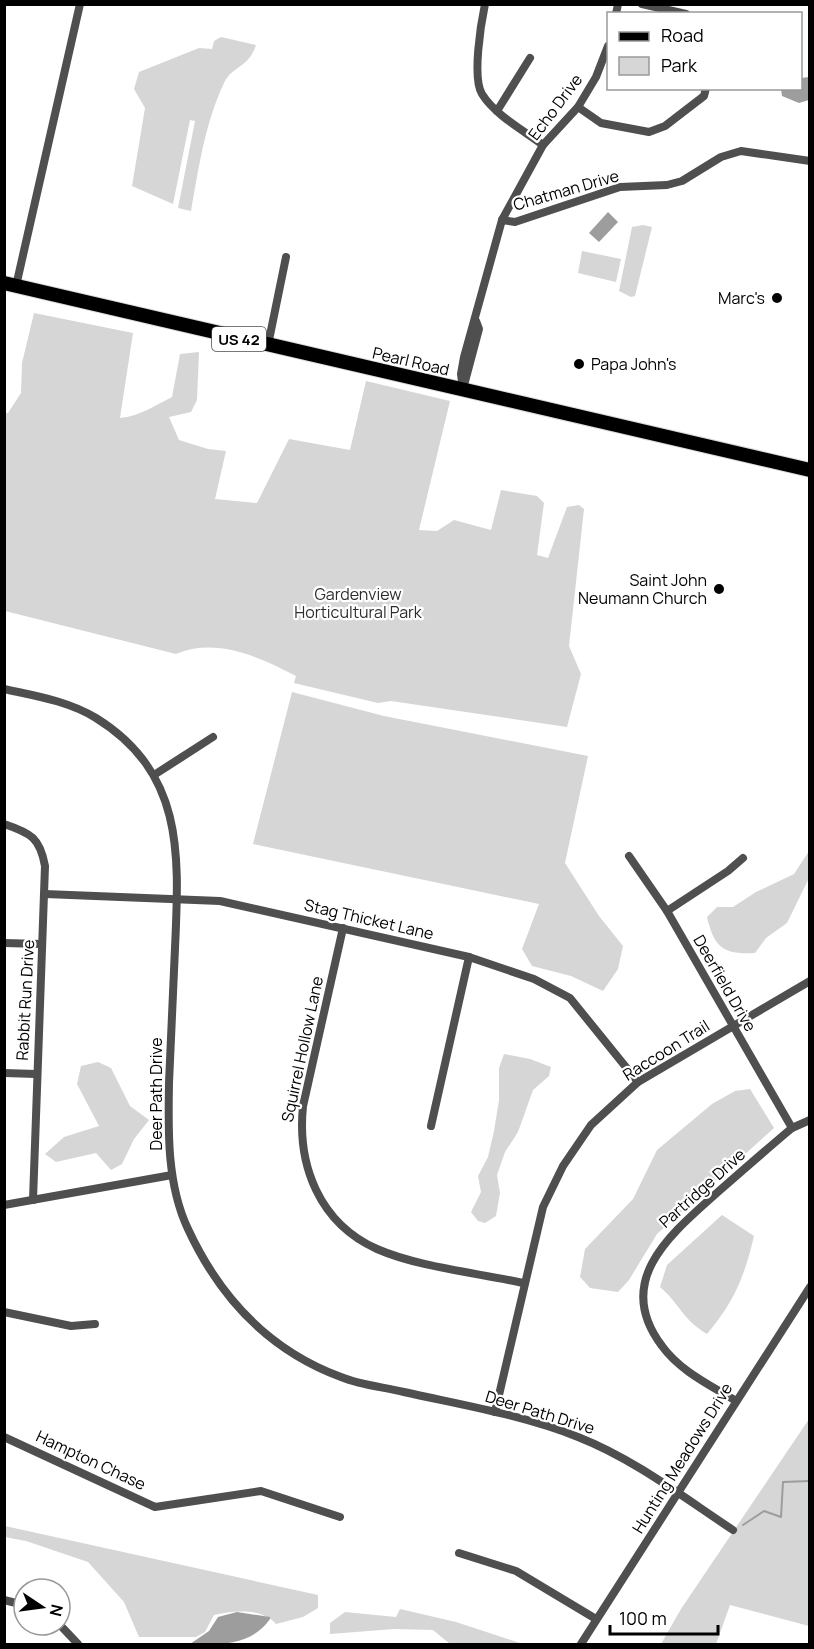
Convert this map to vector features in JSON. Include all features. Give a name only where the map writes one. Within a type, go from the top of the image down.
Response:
[{"type":"main road","name":"Pearl Road","points":[[10,285],[810,470]]},
{"type":"street","points":[[10,285],[80,4]]},
{"type":"street","points":[[485,4],[478,65],[480,92],[497,111],[543,145]]},
{"type":"street","points":[[642,4],[677,12]]},
{"type":"street","name":"Echo Drive","points":[[463,390],[479,329],[476,321],[502,220],[543,145],[578,107],[596,77],[607,51]]},
{"type":"street","points":[[497,111],[530,58]]},
{"type":"street","points":[[578,107],[601,123],[649,132],[665,126],[704,96],[706,90]]},
{"type":"street","name":"Chatman Drive","points":[[502,220],[515,222],[620,187],[682,181],[721,158],[741,151],[810,160]]},
{"type":"street","points":[[268,345],[286,257]]},
{"type":"street","name":"Deer Path Drive","points":[[4,689],[62,701],[96,718],[127,743],[154,775],[169,810],[177,858],[168,1119],[172,1175],[186,1225],[223,1291],[249,1320],[307,1363],[344,1379],[495,1412],[577,1436],[623,1457],[733,1530]]},
{"type":"street","points":[[154,775],[213,737]]},
{"type":"street","name":"Rabbit Run Drive","points":[[4,824],[31,835],[42,848],[45,894],[36,1074],[33,1200]]},
{"type":"street","name":"Deerfield Drive","points":[[629,856],[667,911],[792,1128]]},
{"type":"street","points":[[667,911],[729,871],[743,858]]},
{"type":"street","name":"Stag Thicket Lane","points":[[45,894],[220,901],[469,957],[534,979],[570,998],[638,1082]]},
{"type":"street","name":"Squirrel Hollow Lane","points":[[343,928],[302,1114],[300,1133],[307,1171],[315,1188],[327,1208],[344,1227],[377,1249],[399,1256],[523,1283]]},
{"type":"street","points":[[4,943],[42,944]]},
{"type":"street","points":[[431,1126],[469,957]]},
{"type":"street","name":"Raccoon Trail","points":[[495,1412],[523,1283],[543,1207],[562,1166],[591,1125],[638,1082],[810,981]]},
{"type":"street","points":[[4,1073],[36,1074]]},
{"type":"street","name":"Partridge Drive","points":[[736,1401],[690,1373],[662,1347],[647,1321],[643,1287],[651,1262],[671,1233],[792,1128],[810,1120]]},
{"type":"street","points":[[4,1205],[172,1175]]},
{"type":"street","name":"Hunting Meadows Drive","points":[[581,1644],[679,1495],[736,1401],[810,1287]]},
{"type":"street","points":[[4,1312],[71,1326],[95,1324]]},
{"type":"street","name":"Hampton Chase","points":[[4,1437],[155,1507],[261,1491],[340,1517]]},
{"type":"street","points":[[459,1553],[516,1571],[596,1620]]},
{"type":"green space","points":[[221,37],[256,45],[249,59],[228,77],[217,98],[203,145],[191,211],[178,208],[195,121],[190,120],[173,204],[132,186],[145,108],[134,89],[139,72],[199,48],[212,49],[214,41]]},
{"type":"green space","points":[[643,225],[652,227],[635,296],[631,297],[619,291],[632,227]]},
{"type":"green space","points":[[582,251],[621,259],[616,282],[578,273]]},
{"type":"green space","name":"Gardenview Horticultural Park","points":[[34,313],[133,333],[120,418],[140,413],[172,397],[180,354],[199,352],[197,400],[191,412],[169,417],[179,440],[208,449],[226,451],[215,499],[257,503],[289,439],[350,450],[366,381],[450,401],[419,530],[437,531],[454,520],[491,530],[501,490],[537,496],[544,503],[537,555],[548,558],[567,507],[579,505],[584,509],[569,646],[581,674],[567,727],[391,701],[378,703],[294,683],[296,676],[268,662],[222,648],[191,649],[176,654],[5,611],[5,413],[8,413],[21,393],[22,363]]},
{"type":"green space","points":[[292,692],[384,716],[588,756],[565,863],[599,916],[623,946],[618,969],[603,991],[571,976],[532,966],[522,949],[539,904],[253,844]]},
{"type":"green space","points":[[809,851],[809,878],[787,923],[766,938],[755,953],[735,952],[722,947],[713,936],[707,917],[717,907],[733,907],[756,892],[794,874]]},
{"type":"green space","points":[[504,1054],[530,1059],[551,1067],[549,1076],[533,1090],[518,1132],[505,1152],[497,1175],[500,1193],[496,1216],[485,1223],[478,1221],[471,1212],[481,1192],[478,1176],[488,1157],[494,1131],[499,1100],[499,1068]]},
{"type":"green space","points":[[98,1062],[111,1068],[130,1106],[149,1120],[134,1139],[122,1164],[111,1170],[96,1153],[56,1162],[45,1154],[64,1137],[99,1126],[77,1084],[81,1066]]},
{"type":"green space","points":[[750,1089],[774,1128],[657,1234],[629,1280],[618,1292],[590,1288],[580,1277],[585,1249],[633,1199],[657,1150],[712,1104],[735,1091]]},
{"type":"green space","points":[[722,1215],[754,1236],[732,1299],[707,1334],[686,1317],[660,1287],[667,1265]]},
{"type":"green space","points":[[809,1419],[809,1626],[730,1605],[716,1644],[661,1644],[681,1609]]},
{"type":"green space","points":[[5,1526],[318,1595],[318,1608],[303,1617],[276,1624],[264,1615],[256,1613],[239,1611],[222,1613],[214,1615],[205,1632],[196,1637],[139,1637],[124,1602],[88,1562],[26,1541],[5,1537]]},
{"type":"green space","points":[[400,1609],[456,1622],[523,1644],[450,1644],[433,1630],[394,1629],[330,1634],[330,1623],[345,1612],[396,1617]]},
{"type":"shaded area","points":[[809,77],[809,100],[799,103],[782,96],[781,90],[802,90],[802,78]]},
{"type":"shaded area","points":[[608,212],[618,222],[599,242],[589,233]]},
{"type":"shaded area","points":[[237,1612],[270,1617],[270,1619],[262,1628],[244,1639],[223,1644],[190,1644],[209,1631],[218,1617]]},
{"type":"waterway","points":[[743,1525],[764,1511],[781,1517],[783,1482],[810,1481]]},
{"type":"place","name":"Marc's","points":[[777,298]]},
{"type":"place","name":"Papa John's","points":[[579,364]]},
{"type":"place","name":"Saint John Neumann Church","points":[[719,589]]}]
